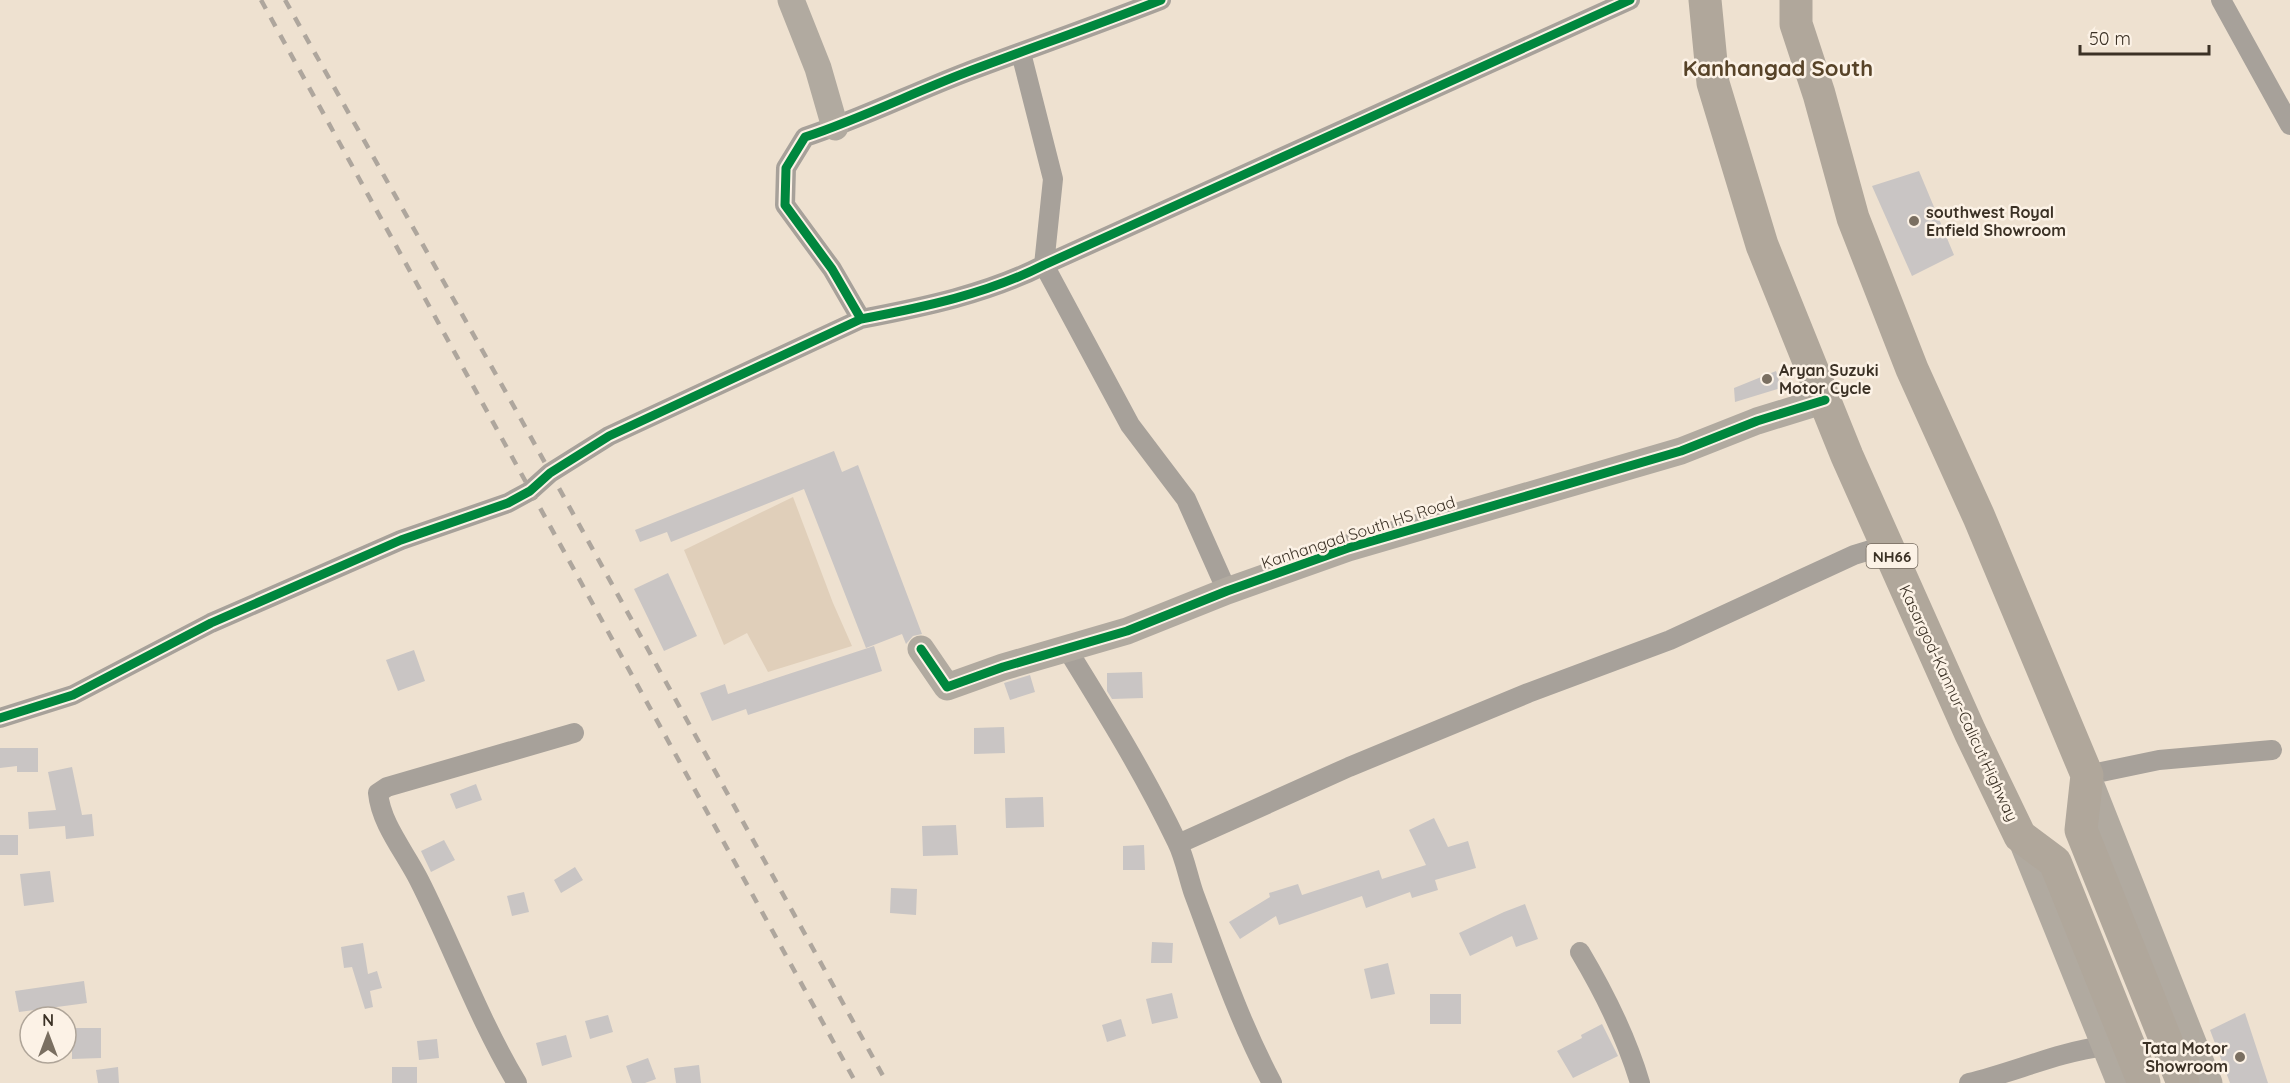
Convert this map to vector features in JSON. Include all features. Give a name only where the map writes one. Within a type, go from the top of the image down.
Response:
[{"type":"highway","name":"Kasargod-Kannur-Calicut Highway","points":[[1705,0],[1713,83],[1762,245],[1825,400],[1970,732],[2020,836],[2055,862],[2144,1083]]},
{"type":"highway","points":[[1796,0],[1796,24],[1819,94],[1853,218],[1912,369],[1979,517],[2087,775],[2081,830],[2183,1083]]},
{"type":"street","points":[[791,0],[818,68],[835,127]]},
{"type":"street","points":[[861,319],[832,269],[785,205],[786,168],[805,137],[966,73],[1161,0]]},
{"type":"street","points":[[0,718],[73,695],[211,622],[401,540],[508,503],[530,491],[550,473],[609,436],[861,319],[960,297],[1014,280],[1630,0]]},
{"type":"street","points":[[2221,0],[2290,125]]},
{"type":"street","points":[[1021,53],[1053,179],[1044,265],[1130,425],[1186,499],[1227,591]]},
{"type":"street","name":"Kanhangad South HS Road","points":[[921,649],[947,687],[1126,631],[1227,591],[1358,544],[1681,451],[1757,421],[1825,400]]},
{"type":"street","points":[[1178,844],[1349,767],[1528,693],[1670,640],[1854,555],[1887,545]]},
{"type":"street","points":[[1067,649],[1133,757],[1178,844],[1192,890],[1230,989],[1256,1052],[1272,1083]]},
{"type":"street","points":[[517,1083],[493,1042],[419,880],[380,808],[378,793],[387,787],[574,733]]},
{"type":"street","points":[[2209,1083],[2087,775],[2159,760],[2272,750]]},
{"type":"street","points":[[2020,836],[2120,1083]]},
{"type":"street","points":[[1580,952],[1606,996],[1631,1054],[1640,1083]]},
{"type":"street","points":[[1969,1083],[1999,1076],[2075,1050],[2105,1046]]},
{"type":"shaded area","points":[[793,497],[833,603],[852,646],[768,672],[747,633],[724,645],[684,550]]},
{"type":"building","name":"southwest Royal Enfield Showroom","points":[[1919,171],[1954,255],[1912,276],[1872,186]]},
{"type":"building","name":"Aryan Suzuki Motor Cycle","points":[[1776,371],[1781,388],[1735,402],[1734,388]]},
{"type":"building","points":[[834,451],[842,472],[858,465],[922,634],[913,636],[906,644],[902,634],[866,648],[804,489],[671,542],[667,532],[640,542],[635,530]]},
{"type":"building","points":[[668,573],[697,636],[664,651],[634,589]]},
{"type":"building","points":[[874,646],[882,671],[748,715],[746,709],[712,721],[700,693],[725,684],[728,694]]},
{"type":"building","points":[[414,650],[425,681],[398,691],[386,660]]},
{"type":"building","points":[[1142,672],[1143,698],[1112,699],[1107,691],[1107,673]]},
{"type":"building","points":[[1030,675],[1035,692],[1010,700],[1004,683]]},
{"type":"building","points":[[1004,727],[1005,753],[974,754],[974,728]]},
{"type":"building","points":[[0,748],[38,748],[38,772],[17,772],[17,766],[0,768]]},
{"type":"building","points":[[72,767],[82,815],[92,814],[94,836],[66,839],[65,826],[29,829],[28,812],[56,810],[48,772]]},
{"type":"building","points":[[476,784],[482,800],[456,809],[450,794]]},
{"type":"building","points":[[1043,797],[1044,827],[1006,828],[1005,798]]},
{"type":"building","points":[[1434,818],[1448,847],[1468,841],[1476,868],[1435,880],[1438,890],[1412,898],[1410,892],[1366,908],[1362,896],[1279,925],[1276,916],[1240,939],[1229,922],[1270,897],[1269,893],[1298,884],[1302,895],[1379,870],[1382,879],[1426,865],[1409,830]]},
{"type":"building","points":[[956,825],[958,855],[923,856],[922,826]]},
{"type":"building","points":[[0,835],[18,835],[18,855],[0,855]]},
{"type":"building","points":[[444,840],[455,860],[431,872],[421,851]]},
{"type":"building","points":[[1144,845],[1145,870],[1123,870],[1123,846]]},
{"type":"building","points":[[575,867],[583,880],[561,893],[554,880]]},
{"type":"building","points":[[50,871],[54,902],[24,906],[20,874]]},
{"type":"building","points":[[891,888],[917,889],[916,915],[890,913]]},
{"type":"building","points":[[524,892],[529,912],[512,916],[507,896]]},
{"type":"building","points":[[1525,904],[1538,939],[1516,947],[1512,936],[1470,956],[1459,933]]},
{"type":"building","points":[[1152,942],[1173,943],[1172,963],[1151,963]]},
{"type":"building","points":[[363,943],[368,974],[377,971],[382,988],[370,991],[373,1007],[365,1009],[352,967],[344,968],[341,947]]},
{"type":"building","points":[[1388,963],[1395,994],[1371,999],[1364,969]]},
{"type":"building","points":[[84,981],[87,1003],[18,1007],[15,991]]},
{"type":"building","points":[[1172,993],[1178,1018],[1152,1024],[1146,999]]},
{"type":"building","points":[[1430,994],[1461,994],[1461,1024],[1430,1024]]},
{"type":"building","name":"Tata Motor Showroom","points":[[2245,1013],[2268,1083],[2230,1083],[2210,1030]]},
{"type":"building","points":[[608,1015],[613,1032],[590,1039],[585,1021]]},
{"type":"building","points":[[1121,1019],[1126,1036],[1107,1042],[1102,1025]]},
{"type":"building","points":[[1602,1024],[1618,1056],[1573,1078],[1557,1051]]},
{"type":"building","points":[[78,1028],[101,1028],[101,1058],[78,1059]]},
{"type":"building","points":[[566,1035],[572,1057],[542,1066],[536,1043]]},
{"type":"building","points":[[437,1039],[439,1058],[419,1060],[417,1041]]},
{"type":"building","points":[[648,1058],[656,1079],[645,1083],[632,1083],[626,1066]]},
{"type":"building","points":[[699,1065],[701,1083],[676,1083],[674,1068]]},
{"type":"building","points":[[118,1067],[119,1083],[98,1083],[96,1070]]},
{"type":"building","points":[[392,1067],[417,1067],[417,1083],[392,1083]]},
{"type":"railway","points":[[261,0],[856,1083]]},
{"type":"railway","points":[[285,0],[517,412],[887,1083]]},
{"type":"cycle path","points":[[0,718],[73,695],[211,623],[401,540],[508,503],[530,491],[550,473],[609,436],[861,319],[832,269],[785,205],[786,168],[805,137],[967,72],[1161,0]]},
{"type":"cycle path","points":[[861,319],[978,292],[1022,275],[1630,0]]},
{"type":"cycle path","points":[[921,649],[947,687],[1003,667],[1127,631],[1227,591],[1348,548],[1681,451],[1757,421],[1825,400]]},
{"type":"place","name":"southwest Royal Enfield Showroom","points":[[1914,221]]},
{"type":"place","name":"Aryan Suzuki Motor Cycle","points":[[1767,379]]},
{"type":"place","name":"Tata Motor Showroom","points":[[2240,1057]]},
{"type":"district","name":"Kanhangad South","points":[[1778,68]]}]
